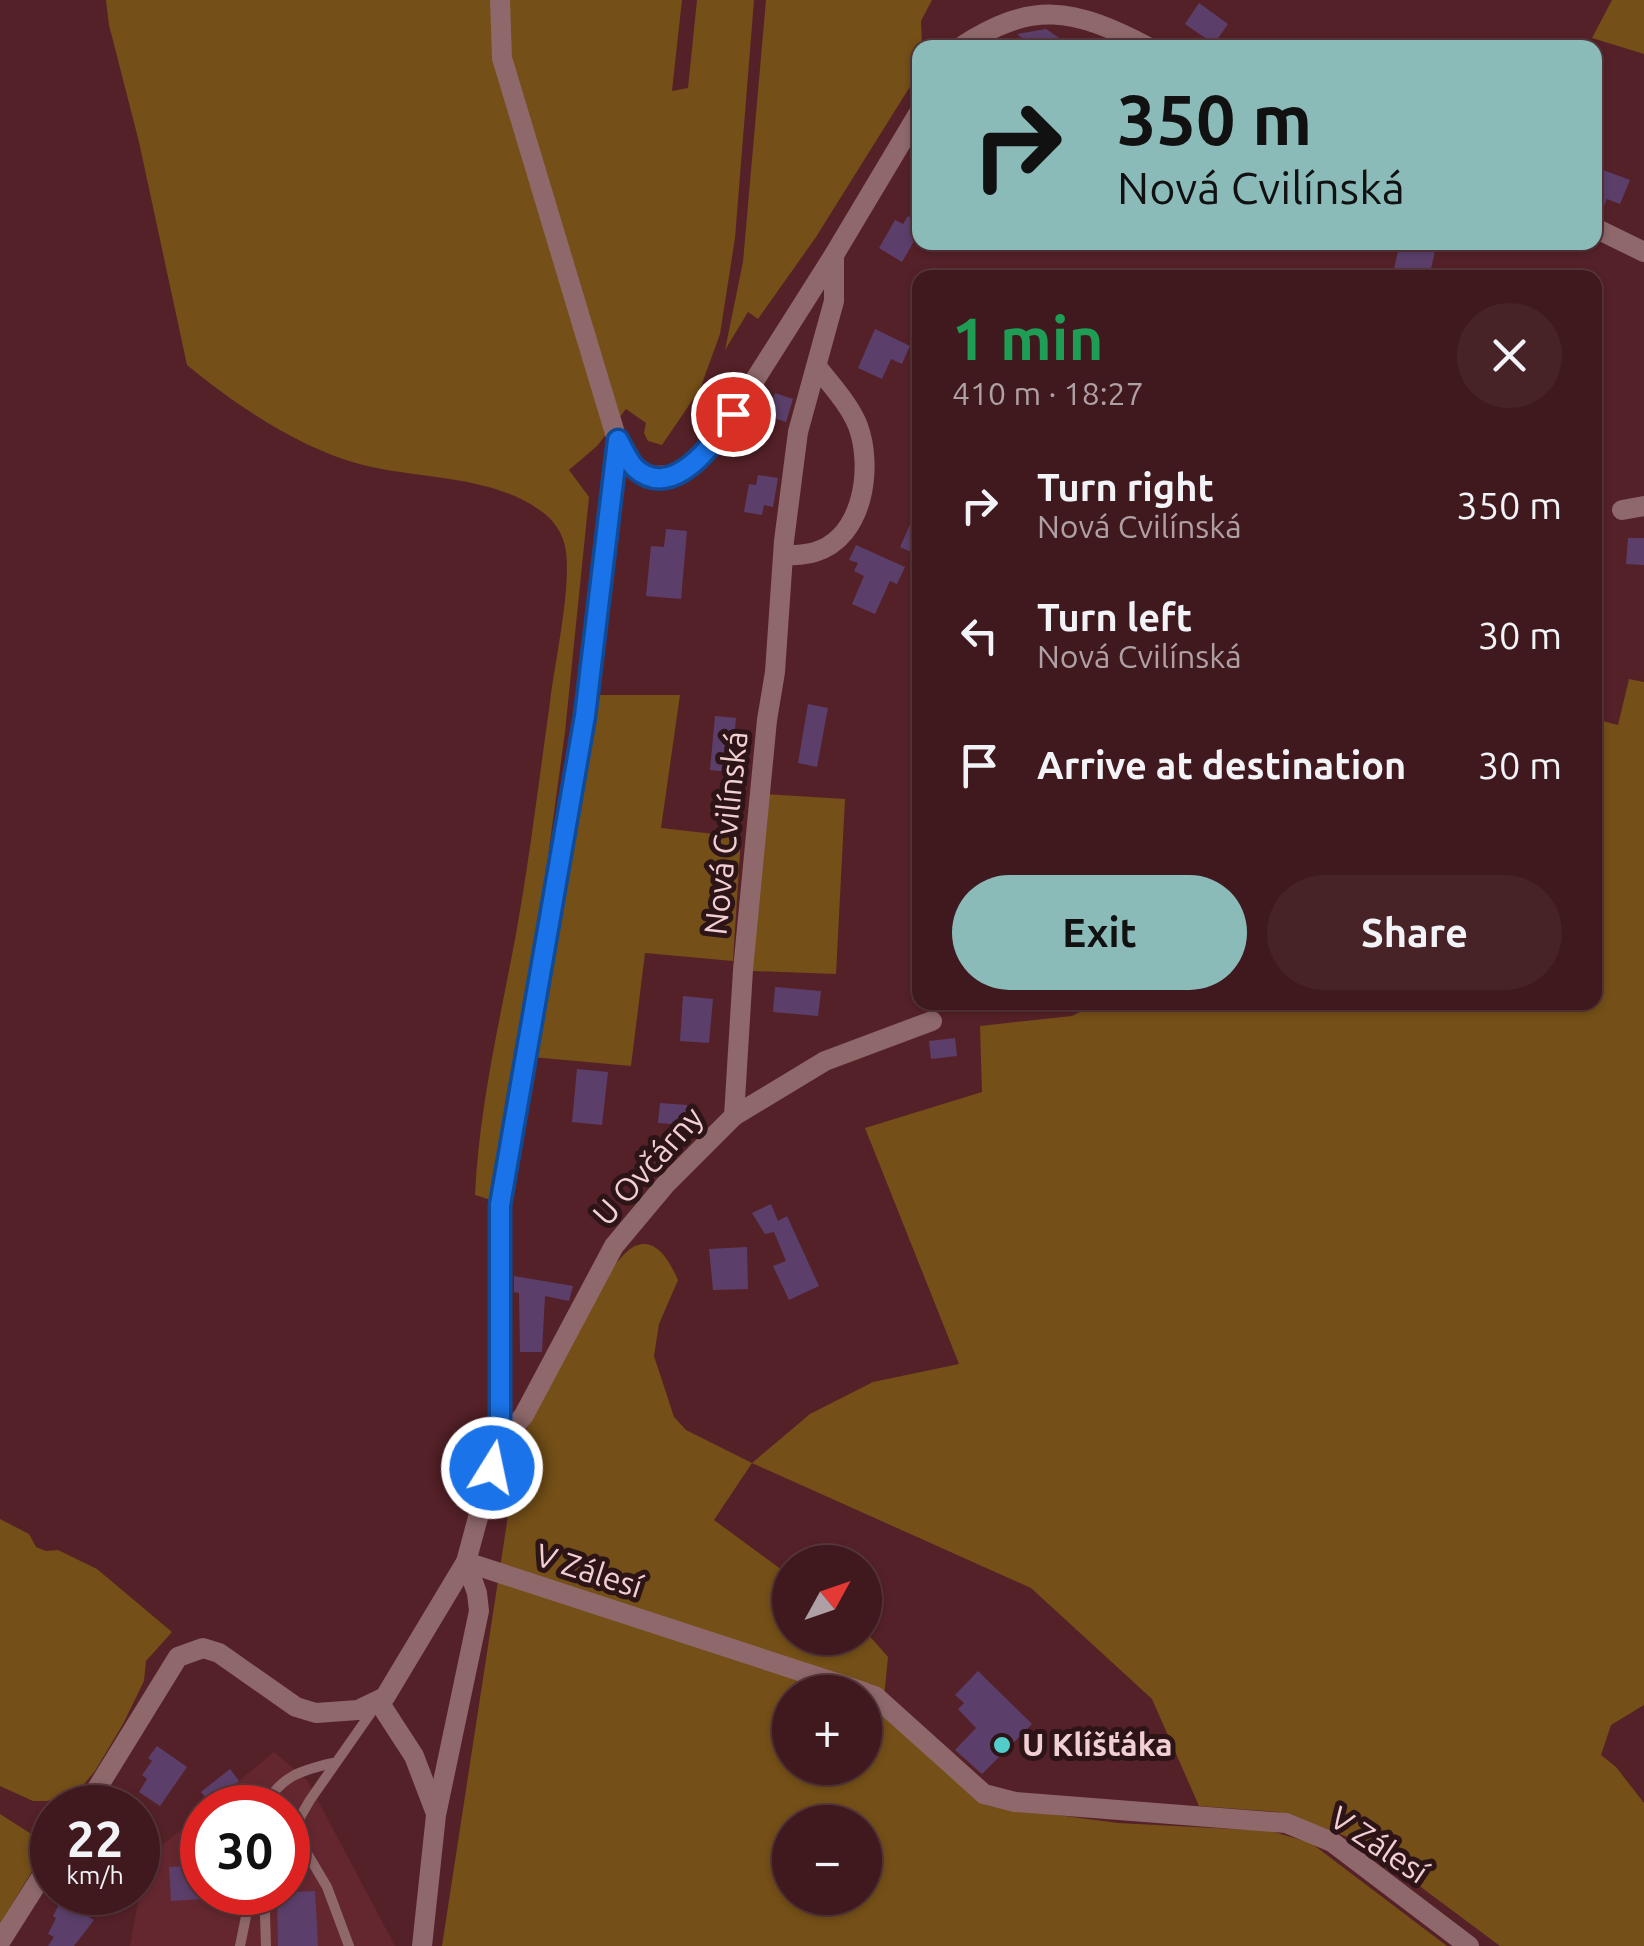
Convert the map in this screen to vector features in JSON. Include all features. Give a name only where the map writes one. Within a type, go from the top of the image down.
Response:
[{"type":"street","points":[[500,0],[502,58],[618,440],[635,468],[650,476],[679,475],[713,446],[912,124]]},
{"type":"street","points":[[968,40],[1009,8],[1033,3],[1074,8],[1135,40]]},
{"type":"street","points":[[1602,231],[1644,252]]},
{"type":"street","name":"Nová Cvilínská","points":[[734,1116],[743,970],[798,432],[834,301],[834,254]]},
{"type":"street","points":[[784,556],[814,552],[831,544],[843,534],[862,494],[865,464],[858,427],[818,368]]},
{"type":"street","points":[[500,1436],[500,1205],[585,716],[618,440]]},
{"type":"street","points":[[1622,510],[1644,506]]},
{"type":"street","name":"U Ovčárny","points":[[379,1702],[466,1562],[500,1436],[512,1430],[524,1416],[614,1246],[665,1186],[734,1116],[825,1061],[932,1021]]},
{"type":"street","name":"U Ovčárny","points":[[422,1946],[436,1815],[478,1611],[478,1593],[466,1562]]},
{"type":"street","name":"V Zálesí","points":[[466,1562],[809,1675]]},
{"type":"street","points":[[99,1785],[178,1656],[203,1648],[219,1653],[296,1708],[337,1713],[379,1702],[414,1756],[436,1815]]},
{"type":"street","name":"V Zálesí","points":[[882,1702],[984,1794],[1015,1802],[1286,1823],[1332,1842],[1470,1946]]},
{"type":"street","points":[[414,1756],[428,1756],[448,1746]]},
{"type":"street","points":[[0,1942],[30,1895]]},
{"type":"lane","points":[[310,1801],[379,1702]]},
{"type":"lane","points":[[277,1785],[293,1774],[334,1763]]},
{"type":"lane","points":[[310,1863],[326,1887],[348,1946]]},
{"type":"lane","points":[[240,1946],[246,1915]]},
{"type":"lane","points":[[265,1915],[266,1946]]},
{"type":"shaded area","points":[[106,0],[682,0],[672,91],[688,88],[697,0],[754,0],[735,238],[720,334],[700,389],[662,445],[648,441],[644,433],[646,423],[626,409],[597,446],[569,470],[589,497],[565,732],[541,908],[506,1098],[494,1201],[475,1195],[477,1162],[526,876],[562,626],[567,568],[563,539],[543,513],[498,490],[363,465],[316,448],[248,410],[187,365]]},
{"type":"shaded area","points":[[766,0],[932,0],[921,21],[922,40],[912,40],[911,85],[816,237],[758,319],[748,312],[725,350],[743,262]]},
{"type":"shaded area","points":[[1612,0],[1644,0],[1644,54],[1592,38]]},
{"type":"shaded area","points":[[1629,679],[1644,682],[1644,1705],[1611,1725],[1601,1755],[1616,1767],[1644,1803],[1644,1946],[1500,1946],[1359,1841],[1279,1812],[1199,1806],[1152,1699],[1031,1588],[752,1463],[810,1414],[873,1382],[959,1364],[865,1128],[982,1092],[980,1026],[1072,1016],[1084,1010],[1602,1010],[1602,721],[1618,725]]},
{"type":"shaded area","points":[[600,695],[680,695],[661,828],[741,837],[733,961],[645,953],[631,1066],[532,1057]]},
{"type":"shaded area","points":[[765,794],[845,799],[836,974],[752,971]]},
{"type":"shaded area","points":[[643,1244],[662,1253],[678,1280],[659,1324],[654,1356],[674,1417],[686,1430],[752,1463],[714,1520],[772,1563],[772,1655],[882,1655],[882,1650],[888,1657],[883,1708],[989,1806],[1118,1823],[1271,1831],[1311,1843],[1447,1946],[442,1946],[519,1444],[543,1387],[584,1310],[624,1254]]},
{"type":"shaded area","points":[[0,1519],[29,1534],[36,1547],[58,1550],[97,1569],[172,1632],[146,1661],[144,1681],[123,1724],[83,1785],[30,1785],[30,1800],[0,1786]]},
{"type":"shaded area","points":[[274,1752],[310,1785],[234,1785]]},
{"type":"shaded area","points":[[310,1786],[395,1946],[130,1946],[136,1915],[160,1915],[160,1847],[180,1830],[180,1915],[310,1915]]},
{"type":"shaded area","points":[[0,1814],[30,1833],[30,1875],[0,1924]]},
{"type":"building","points":[[1199,3],[1228,24],[1217,40],[1208,40],[1185,24]]},
{"type":"building","points":[[1046,29],[1062,40],[1024,40],[1017,34]]},
{"type":"building","points":[[1602,170],[1630,180],[1620,204],[1607,199],[1602,210]]},
{"type":"building","points":[[908,216],[912,218],[912,245],[902,262],[879,248],[895,220],[903,224]]},
{"type":"building","points":[[1398,250],[1435,250],[1431,270],[1394,270]]},
{"type":"building","points":[[875,329],[910,346],[902,364],[891,359],[882,379],[858,368]]},
{"type":"building","points":[[775,393],[793,399],[786,422],[767,416]]},
{"type":"building","points":[[758,475],[778,478],[773,507],[764,505],[762,515],[744,512],[749,484],[756,485]]},
{"type":"building","points":[[912,520],[912,552],[900,547]]},
{"type":"building","points":[[666,529],[687,531],[681,599],[646,596],[651,546],[664,547]]},
{"type":"building","points":[[1628,538],[1644,538],[1644,565],[1626,564]]},
{"type":"building","points":[[856,545],[905,567],[897,584],[890,581],[875,614],[852,604],[864,576],[854,571],[858,563],[849,560]]},
{"type":"building","points":[[808,704],[828,708],[817,767],[798,763]]},
{"type":"building","points":[[715,716],[736,718],[731,772],[710,770]]},
{"type":"building","points":[[775,987],[821,991],[818,1016],[773,1012]]},
{"type":"building","points":[[683,996],[713,999],[709,1043],[680,1041]]},
{"type":"building","points":[[955,1038],[957,1056],[931,1059],[929,1041]]},
{"type":"building","points":[[577,1069],[608,1072],[602,1125],[572,1122]]},
{"type":"building","points":[[660,1103],[687,1105],[685,1125],[658,1123]]},
{"type":"building","points":[[771,1204],[778,1221],[787,1216],[819,1286],[789,1300],[773,1266],[786,1261],[774,1232],[765,1234],[752,1213]]},
{"type":"building","points":[[747,1247],[748,1289],[713,1290],[709,1249]]},
{"type":"building","points":[[514,1276],[573,1286],[569,1301],[545,1296],[542,1352],[520,1352],[519,1293],[514,1292]]},
{"type":"building","points":[[978,1671],[1032,1724],[982,1774],[955,1750],[976,1728],[958,1709],[964,1703],[955,1695]]},
{"type":"building","points":[[157,1746],[187,1767],[160,1806],[160,1785],[143,1785],[147,1779],[142,1775],[152,1761],[148,1758]]},
{"type":"building","points":[[230,1769],[239,1781],[234,1785],[210,1785]]},
{"type":"building","points":[[180,1866],[180,1900],[171,1901],[169,1867]]},
{"type":"building","points":[[310,1891],[315,1891],[318,1946],[278,1946],[277,1915],[310,1915]]},
{"type":"building","points":[[85,1915],[94,1920],[74,1946],[48,1946],[54,1937],[48,1934],[56,1918],[53,1916]]},
{"type":"place","name":"U Klíšťáka","points":[[1002,1745]]},
{"type":"route","points":[[492,1468],[500,1436],[500,1205],[585,716],[618,440],[635,468],[650,476],[679,475],[713,446],[733,414]]}]
